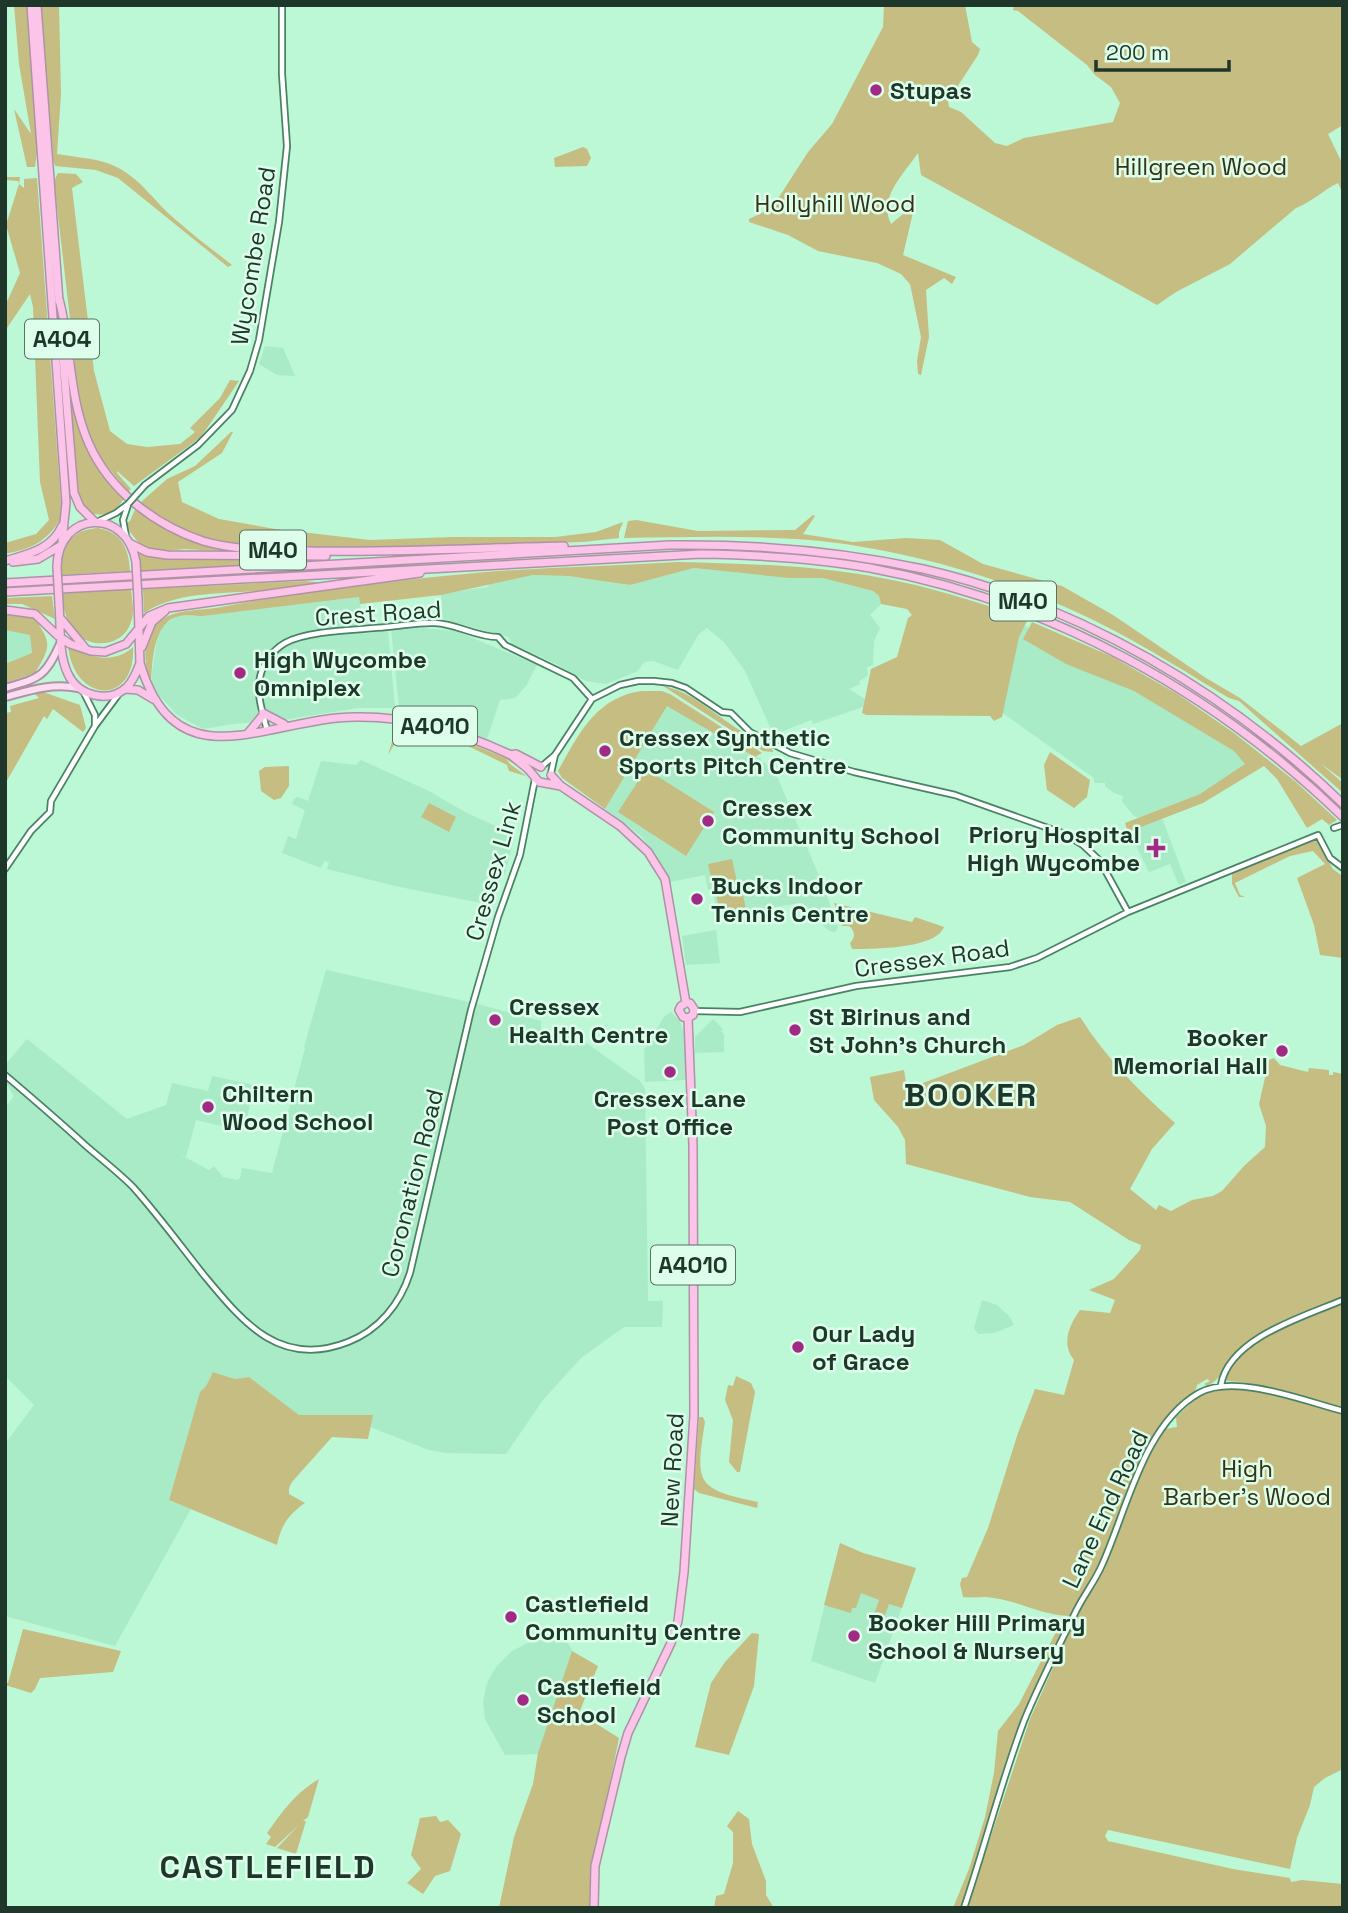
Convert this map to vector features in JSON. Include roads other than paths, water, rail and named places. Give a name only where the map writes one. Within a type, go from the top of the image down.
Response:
[{"type":"highway","name":"A404","points":[[30,5],[46,162]]},
{"type":"highway","name":"A404","points":[[37,5],[65,520],[61,544]]},
{"type":"highway","name":"A404","points":[[47,185],[74,493],[79,507],[96,522]]},
{"type":"highway","name":"M40","points":[[59,299],[75,404],[89,444],[100,465],[130,499],[161,523],[184,534],[229,547],[324,551],[721,544],[825,552],[924,569],[1032,604],[1096,630],[1183,680],[1281,749],[1343,804]]},
{"type":"highway","points":[[5,562],[41,550],[53,541],[65,520]]},
{"type":"highway","points":[[5,562],[38,559],[61,544],[73,530],[96,522],[118,529],[125,536],[131,544],[136,562],[140,663],[133,680],[122,690],[104,696],[81,690],[67,672],[61,641],[57,566],[61,544]]},
{"type":"highway","name":"M40","points":[[131,544],[147,552],[167,555],[509,554]]},
{"type":"highway","name":"M40","points":[[5,583],[647,546]]},
{"type":"highway","name":"M40","points":[[5,592],[701,554],[776,556],[869,568],[963,590],[1009,605],[1099,643],[1182,689],[1303,779],[1343,817]]},
{"type":"highway","name":"M40","points":[[139,628],[155,612],[168,608],[486,564]]},
{"type":"highway","points":[[140,653],[152,622],[168,608]]},
{"type":"highway","points":[[5,610],[35,614],[61,641],[105,652],[126,644],[139,628]]},
{"type":"highway","points":[[60,616],[71,634],[86,649]]},
{"type":"highway","name":"A4010","points":[[140,663],[153,700]]},
{"type":"highway","name":"A4010","points":[[122,690],[138,690],[153,700],[173,721],[198,734],[218,737],[354,717],[399,719],[458,732],[511,755],[544,784],[561,786]]},
{"type":"highway","points":[[246,735],[263,714],[286,725]]},
{"type":"highway","name":"A4010","points":[[511,755],[516,754],[548,769],[561,786],[620,826],[648,852],[665,879],[686,1003]]},
{"type":"highway","points":[[535,778],[536,770],[541,767]]},
{"type":"highway","points":[[544,784],[549,781],[551,774]]},
{"type":"highway","points":[[686,1003],[692,1005],[691,1015],[683,1017],[679,1010],[681,1006],[686,1003]]},
{"type":"highway","name":"New Road","points":[[594,1908],[595,1866],[619,1764],[628,1733],[671,1643],[678,1620],[684,1572],[691,1496],[695,1391],[691,1015]]},
{"type":"main road","points":[[5,688],[40,676],[51,665],[61,641]]},
{"type":"main road","points":[[5,697],[46,685],[60,684],[81,690]]},
{"type":"street","name":"Wycombe Road","points":[[96,522],[128,504],[145,485],[198,445],[232,410],[250,371],[260,340],[279,222],[287,146],[282,74],[282,5]]},
{"type":"street","points":[[125,536],[123,520],[128,504]]},
{"type":"street","name":"Crest Road","points":[[267,730],[259,692],[260,676],[267,659],[285,643],[298,637],[432,623],[455,625],[480,635],[498,637],[505,645],[573,678],[592,699]]},
{"type":"street","points":[[541,767],[555,755],[592,699],[620,685],[640,681],[672,683],[686,688],[722,712],[731,713],[750,732],[790,753],[854,772],[956,795],[1045,826],[1083,845],[1100,861],[1128,912]]},
{"type":"street","points":[[81,690],[95,715],[95,726]]},
{"type":"street","points":[[5,869],[32,831],[50,812],[51,801],[95,726],[122,690]]},
{"type":"street","points":[[551,774],[555,755]]},
{"type":"street","name":"Cressex Link","points":[[486,958],[520,855],[535,778]]},
{"type":"street","name":"Cressex Link","points":[[533,793],[544,784]]},
{"type":"street","points":[[1334,828],[1343,825]]},
{"type":"street","name":"Cressex Road","points":[[691,1015],[740,1012],[852,986],[1010,967],[1037,958],[1128,912],[1318,835],[1330,858],[1343,868]]},
{"type":"street","name":"Coronation Road","points":[[5,1075],[120,1175],[231,1308],[252,1329],[276,1342],[302,1348],[332,1347],[360,1337],[385,1318],[406,1286],[467,1027],[486,958]]},
{"type":"street","points":[[1343,1300],[1285,1322],[1256,1339],[1226,1368],[1221,1385],[1257,1388],[1343,1411]]},
{"type":"street","name":"Lane End Road","points":[[964,1908],[1024,1722],[1077,1610],[1100,1570],[1147,1456],[1156,1438],[1182,1406],[1199,1393],[1221,1385]]},
{"type":"place","name":"Stupas","points":[[876,90]]},
{"type":"place","name":"High Wycombe Omniplex","points":[[240,673]]},
{"type":"place","name":"Cressex Synthetic Sports Pitch Centre","points":[[605,751]]},
{"type":"place","name":"Cressex Community School","points":[[708,821]]},
{"type":"place","name":"Priory Hospital High Wycombe","points":[[1156,848]]},
{"type":"place","name":"Bucks Indoor Tennis Centre","points":[[697,899]]},
{"type":"place","name":"Cressex Health Centre","points":[[495,1020]]},
{"type":"place","name":"St Birinus and St John's Church","points":[[795,1030]]},
{"type":"place","name":"Booker Memorial Hall","points":[[1282,1051]]},
{"type":"place","name":"Cressex Lane Post Office","points":[[670,1072]]},
{"type":"place","name":"Chiltern Wood School","points":[[208,1107]]},
{"type":"place","name":"Our Lady of Grace","points":[[798,1347]]},
{"type":"place","name":"Castlefield Community Centre","points":[[511,1617]]},
{"type":"place","name":"Booker Hill Primary School & Nursery","points":[[854,1636]]},
{"type":"place","name":"Castlefield School","points":[[523,1700]]},
{"type":"district","name":"BOOKER","points":[[971,1095]]},
{"type":"district","name":"CASTLEFIELD","points":[[268,1867]]},
{"type":"park label","name":"Hillgreen Wood","points":[[1201,166]]},
{"type":"park label","name":"Hollyhill Wood","points":[[835,203]]},
{"type":"park label","name":"High Barber's Wood","points":[[1247,1482]]}]
